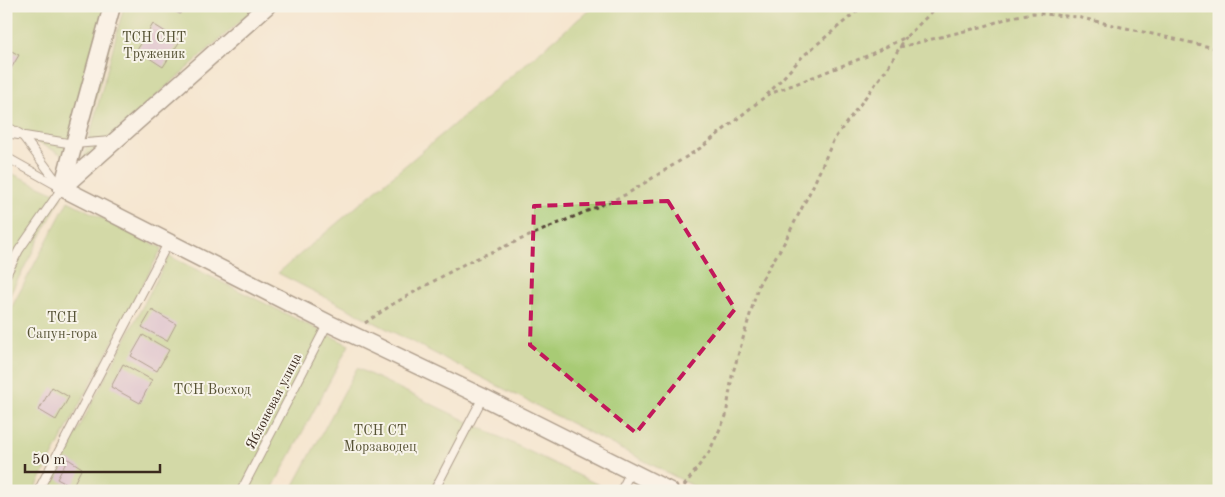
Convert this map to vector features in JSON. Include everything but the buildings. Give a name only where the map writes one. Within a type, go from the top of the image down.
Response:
[{"type":"street","points":[[62,188],[112,6]]},
{"type":"street","points":[[62,188],[267,6]]},
{"type":"street","points":[[62,188],[350,334],[483,396],[670,491]]},
{"type":"lane","points":[[6,126],[22,135],[62,188]]},
{"type":"lane","points":[[6,133],[74,144],[116,141]]},
{"type":"lane","points":[[6,157],[62,188]]},
{"type":"lane","points":[[6,275],[19,250],[62,188]]},
{"type":"lane","points":[[38,491],[168,243]]},
{"type":"lane","name":"Яблоневая улица","points":[[241,491],[328,323]]},
{"type":"lane","points":[[434,491],[483,396]]},
{"type":"lane","points":[[621,491],[631,471]]},
{"type":"path","points":[[350,334],[393,304],[466,263],[627,194],[702,147],[767,95],[803,56],[863,6]]},
{"type":"path","points":[[681,491],[709,452],[726,416],[732,376],[759,284],[784,243],[834,139],[881,77],[906,37],[938,6]]},
{"type":"path","points":[[900,47],[967,31],[1011,17],[1033,13],[1077,17],[1219,49]]},
{"type":"path","points":[[767,95],[867,56],[906,37]]},
{"type":"highlighted area","points":[[668,201],[735,309],[636,433],[530,345],[534,206]]},
{"type":"green space","points":[[6,6],[120,6],[79,163],[6,127]]},
{"type":"green space","name":"ТСН СНТ Труженик","points":[[124,6],[257,6],[83,161]]},
{"type":"green space","points":[[594,6],[1219,6],[1219,491],[703,491],[278,273]]},
{"type":"green space","points":[[6,171],[62,196],[6,302]]},
{"type":"green space","name":"ТСН Сапун-гора","points":[[68,201],[162,248],[34,491],[6,491],[6,318]]},
{"type":"green space","name":"ТСН Восход","points":[[169,256],[349,345],[271,491],[46,491]]},
{"type":"green space","name":"ТСН СТ Морзаводец","points":[[357,368],[611,491],[291,491]]}]
